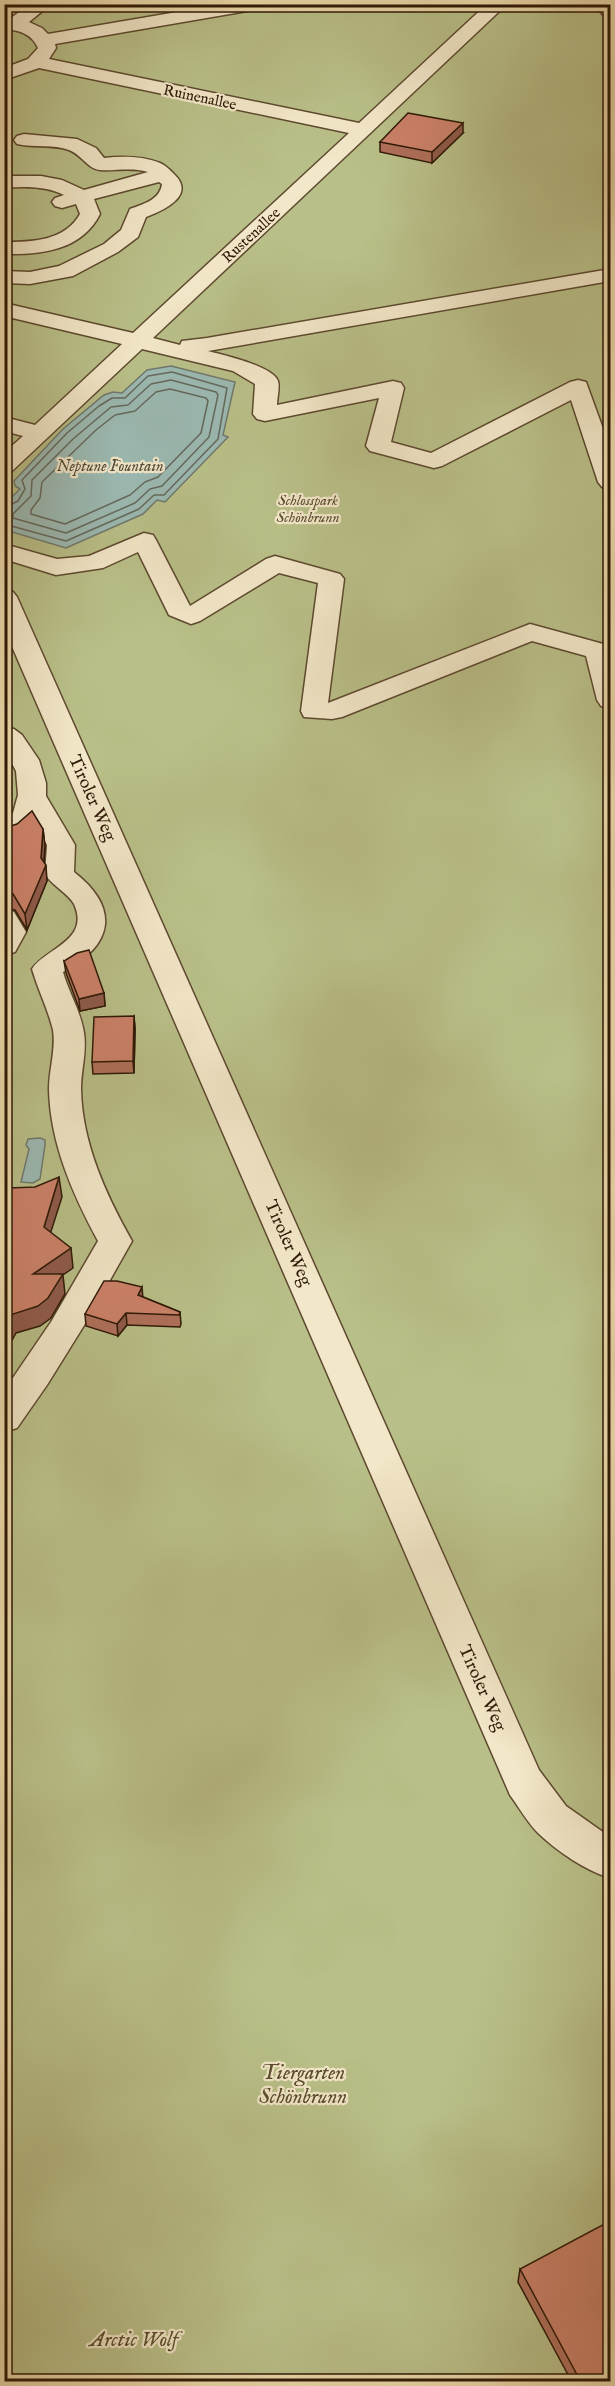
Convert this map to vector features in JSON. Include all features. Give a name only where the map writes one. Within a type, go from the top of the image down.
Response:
[{"type":"street","points":[[10,23],[42,4]]},
{"type":"street","points":[[45,40],[259,4]]},
{"type":"street","name":"Rustenallee","points":[[4,466],[498,4]]},
{"type":"street","points":[[603,4],[610,12]]},
{"type":"street","points":[[4,74],[24,69],[37,62],[47,48],[45,40],[32,30],[10,23]]},
{"type":"street","name":"Ruinenallee","points":[[37,62],[364,130]]},
{"type":"street","points":[[4,277],[30,278],[65,271],[111,248],[131,233],[137,213],[163,202],[170,196],[172,182],[164,174],[142,164],[101,164],[94,160],[89,152],[70,143],[24,140]]},
{"type":"street","points":[[30,224],[81,197],[164,174]]},
{"type":"street","points":[[30,224],[65,238],[88,220],[89,208],[81,197],[67,188],[47,183],[7,185],[30,224],[30,278]]},
{"type":"street","points":[[88,220],[134,225]]},
{"type":"street","points":[[161,346],[207,345],[610,275]]},
{"type":"street","points":[[4,309],[241,366],[267,381],[265,414],[393,388],[378,447],[434,461],[578,387],[610,482]]},
{"type":"street","points":[[4,424],[40,433]]},
{"type":"street","points":[[4,551],[56,567],[94,563],[144,540],[178,610],[191,616],[275,564],[331,579],[314,711],[332,711],[530,632],[598,651],[610,700]]},
{"type":"street","name":"Tiroler Weg","points":[[4,597],[524,1782],[552,1819],[581,1842],[610,1859]]},
{"type":"street","points":[[4,735],[22,752],[31,781],[33,797],[61,845],[59,874],[85,898],[92,914],[92,922],[79,946],[65,959],[47,969],[68,1029],[71,1052],[65,1088],[68,1117],[96,1209],[115,1241],[76,1312],[29,1386],[4,1418]]},
{"type":"street","points":[[4,834],[26,815],[33,797]]},
{"type":"street","points":[[4,919],[10,926],[11,932],[4,945]]},
{"type":"green space","points":[[5,5],[610,5],[610,2381],[5,2381]]},
{"type":"water","name":"Neptune Fountain","points":[[171,366],[235,382],[223,435],[228,437],[165,502],[157,500],[143,514],[66,548],[5,530],[5,504],[20,489],[15,486],[14,481],[63,429],[104,395],[113,392],[122,393],[147,370]]},
{"type":"water","points":[[28,1139],[45,1140],[45,1145],[40,1179],[33,1183],[21,1182],[29,1149],[26,1145]]},
{"type":"building","points":[[408,113],[463,123],[432,152],[380,142]]},
{"type":"building","points":[[32,811],[43,829],[41,858],[46,865],[25,914],[13,894],[4,892],[4,828],[17,824]]},
{"type":"building","points":[[89,950],[104,993],[79,999],[64,961],[77,953]]},
{"type":"building","points":[[134,1016],[133,1061],[92,1062],[94,1017]]},
{"type":"building","points":[[59,1177],[44,1227],[71,1248],[33,1274],[63,1274],[48,1298],[38,1306],[13,1314],[4,1330],[4,1187],[35,1187]]},
{"type":"building","points":[[104,1281],[117,1281],[142,1287],[138,1295],[180,1312],[179,1315],[126,1313],[117,1324],[85,1314]]},
{"type":"building","points":[[610,2221],[610,2373],[595,2382],[581,2382],[520,2269]]},
{"type":"park label","name":"Schlosspark Schönbrunn","points":[[308,508]]},
{"type":"park label","name":"Tiergarten Schönbrunn","points":[[303,2084]]},
{"type":"park label","name":"Arctic Wolf","points":[[134,2339]]}]
